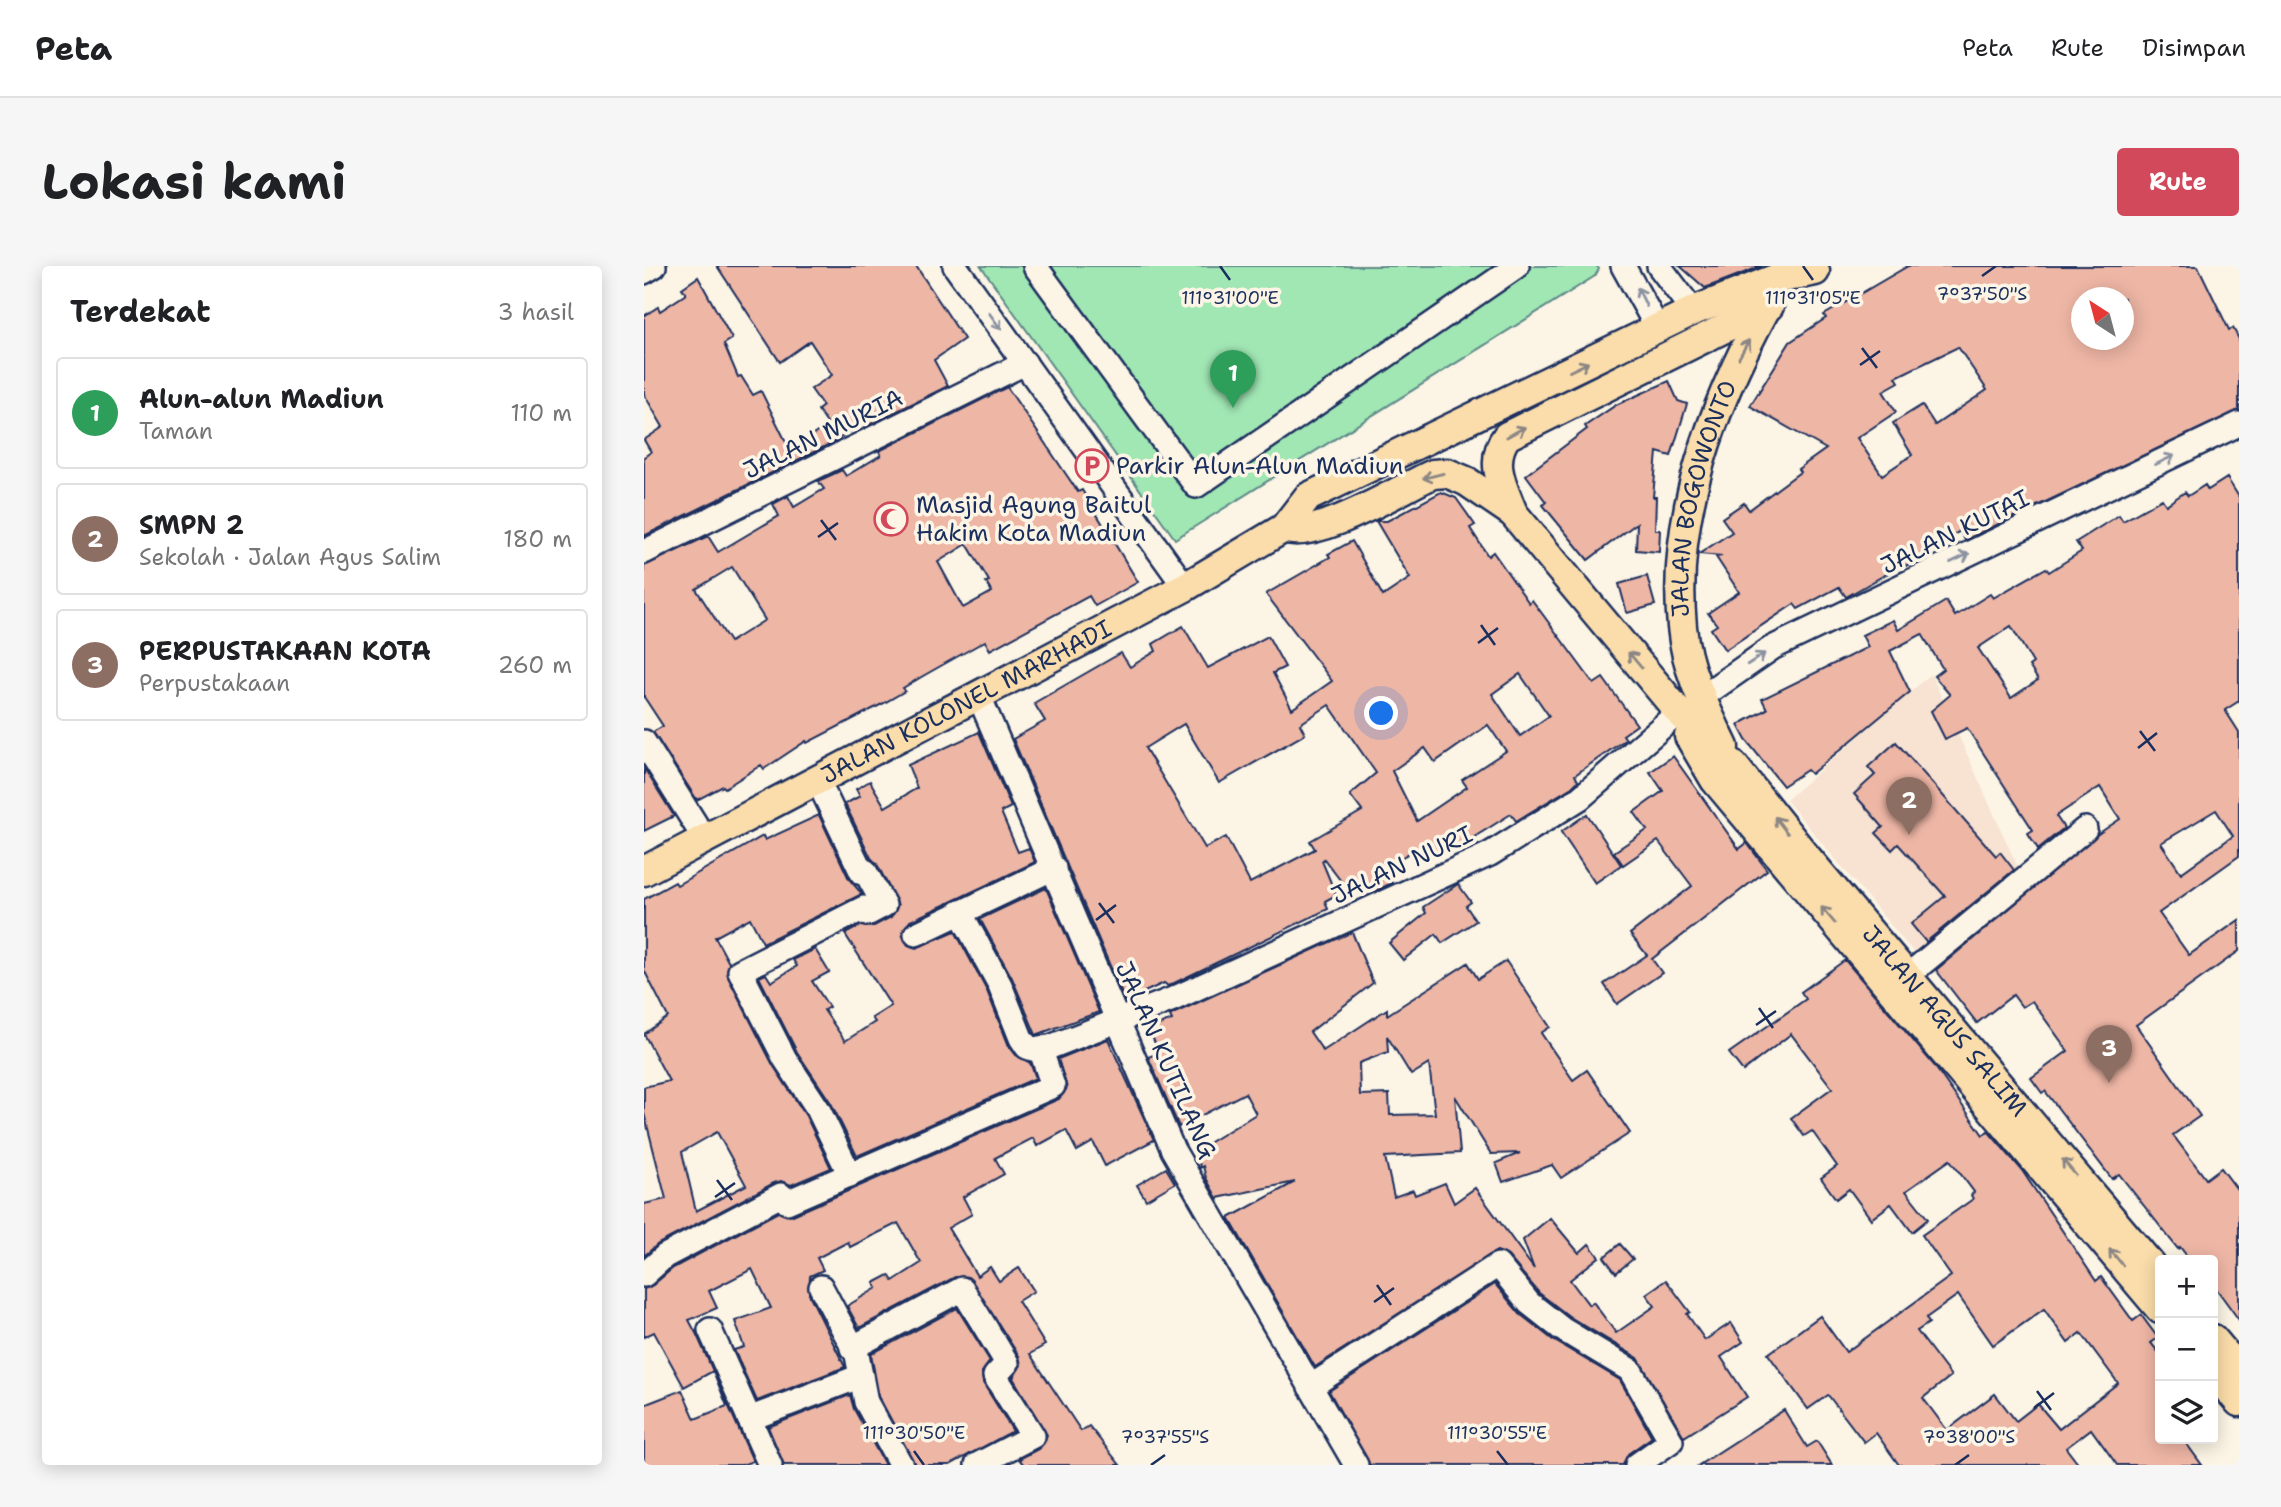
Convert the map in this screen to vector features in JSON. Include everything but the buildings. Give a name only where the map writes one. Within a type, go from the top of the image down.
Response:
[{"type":"main road","name":"JALAN KOLONEL MARHADI","points":[[644,871],[706,841],[1185,587],[1284,528],[1308,497],[1693,311],[1772,280],[1820,269]]},
{"type":"main road","points":[[1820,269],[1766,308],[1507,436],[1498,448],[1499,476],[1513,513],[1690,705],[1715,780],[1966,1062],[2155,1304]]},
{"type":"main road","name":"JALAN BOGOWONTO","points":[[1690,705],[1682,629],[1682,578],[1693,491],[1713,416],[1734,366],[1766,308]]},
{"type":"main road","name":"JALAN KOLONEL MARHADI","points":[[1284,528],[1291,531],[1322,527],[1433,474],[1447,473],[1466,481],[1513,513]]},
{"type":"main road","name":"JALAN AGUS SALIM","points":[[1690,705],[1734,766],[1907,976],[1966,1062],[2155,1270]]},
{"type":"main road","points":[[2218,1345],[2239,1370]]},
{"type":"main road","points":[[2218,1378],[2239,1402]]},
{"type":"street","points":[[644,272],[654,266]]},
{"type":"street","points":[[955,266],[1185,587]]},
{"type":"street","points":[[1035,266],[1196,486],[1517,266]]},
{"type":"street","points":[[1623,266],[1658,329]]},
{"type":"street","points":[[1659,266],[1693,311]]},
{"type":"street","name":"JALAN MURIA","points":[[644,552],[1025,363]]},
{"type":"street","name":"JALAN KUTAI","points":[[1690,705],[1772,648],[2239,424]]},
{"type":"street","name":"JALAN KUTILANG","points":[[979,696],[1173,1150],[1356,1465]]},
{"type":"street","name":"JALAN NURI","points":[[1040,1048],[1173,999],[1490,854],[1580,798],[1690,705]]},
{"type":"street","points":[[644,742],[706,841]]},
{"type":"street","points":[[818,782],[862,873],[865,871],[884,905],[867,914],[864,908],[740,971],[785,1059],[802,1080],[818,1109],[850,1175]]},
{"type":"street","points":[[1907,976],[2085,829]]},
{"type":"street","points":[[916,934],[1054,868]]},
{"type":"street","points":[[644,1275],[665,1256],[781,1195],[787,1202],[1053,1086],[1040,1048],[1027,1047],[1020,1038],[999,985],[960,912]]},
{"type":"street","points":[[1310,1387],[1497,1265],[1529,1303],[1562,1329],[1630,1370],[1671,1441],[1637,1465]]},
{"type":"street","points":[[821,1287],[852,1348],[866,1402],[901,1465]]},
{"type":"street","points":[[852,1348],[962,1289],[1007,1363],[995,1376],[1033,1436],[977,1465]]},
{"type":"street","points":[[709,1330],[770,1465]]},
{"type":"street","points":[[749,1419],[861,1376]]},
{"type":"shaded area","points":[[1931,674],[2019,870],[1920,960],[1786,800]]},
{"type":"green space","points":[[981,266],[1597,266],[1599,269],[1595,276],[1175,539]]},
{"type":"place","name":"Alun-alun Madiun","points":[[1233,408]]},
{"type":"place","name":"Parkir Alun-Alun Madiun","points":[[1092,466]]},
{"type":"place","name":"Masjid Agung Baitul Hakim Kota Madiun","points":[[891,519]]},
{"type":"place","name":"SMPN 2","points":[[1909,835]]},
{"type":"place","name":"PERPUSTAKAAN KOTA","points":[[2109,1083]]}]
